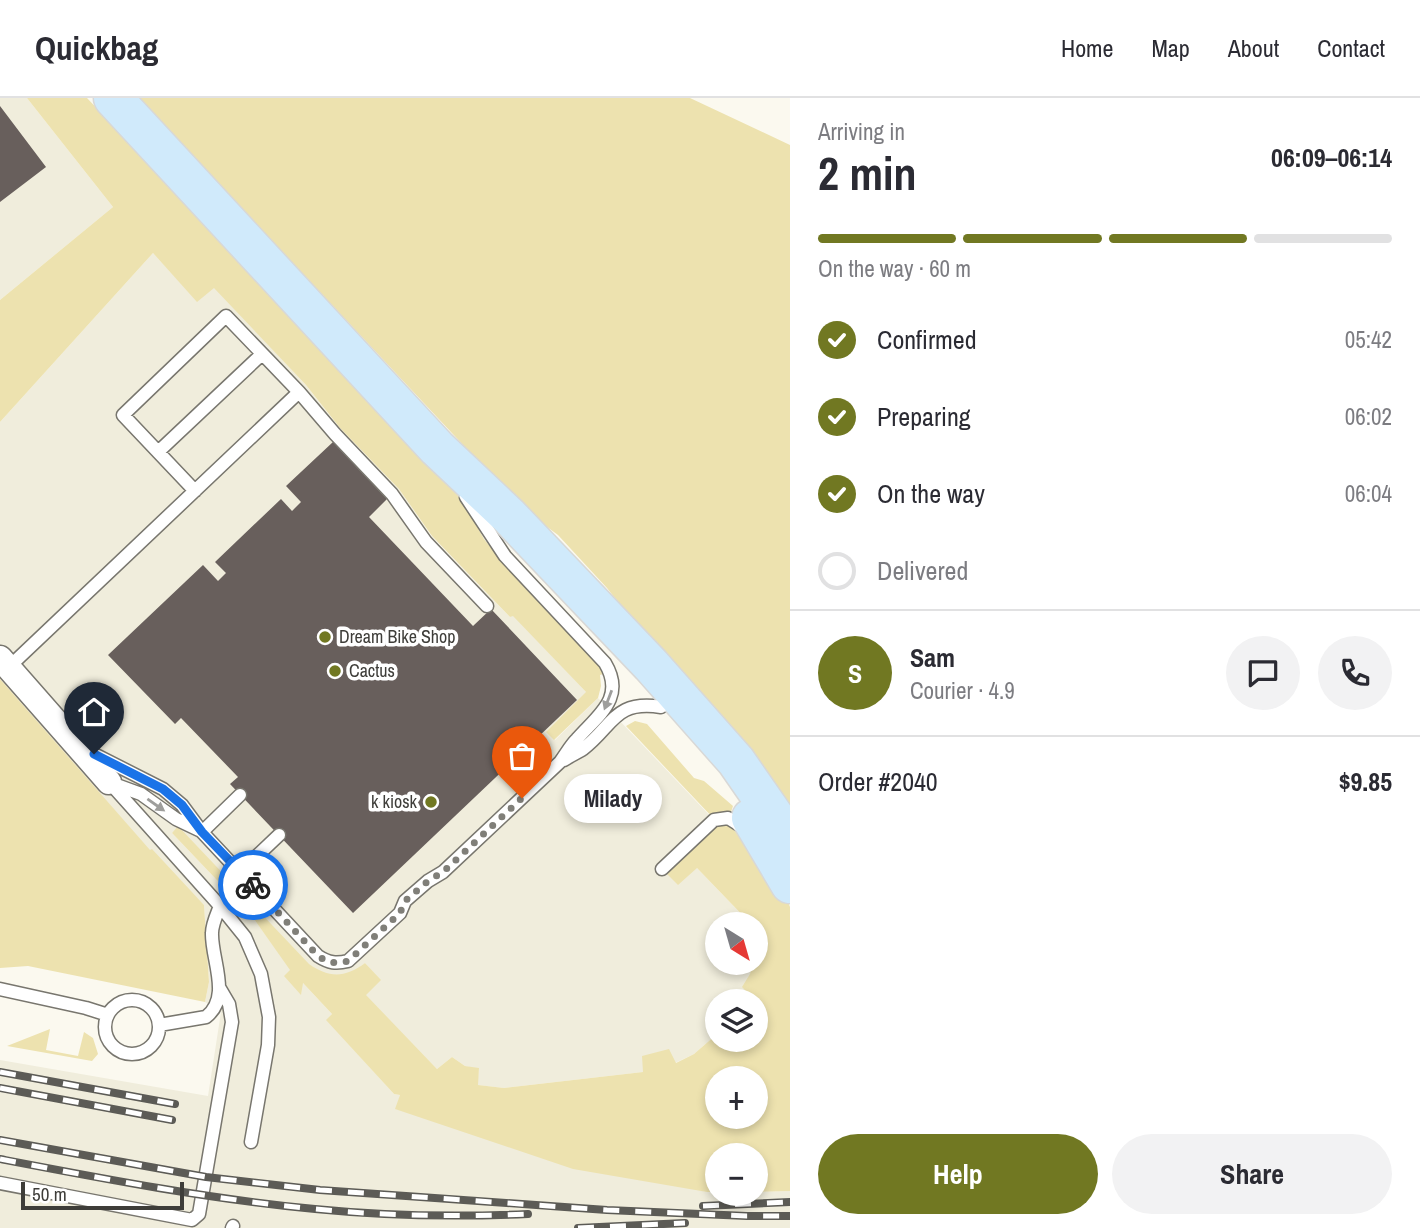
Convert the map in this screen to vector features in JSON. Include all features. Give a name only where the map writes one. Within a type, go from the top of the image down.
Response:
[{"type":"main road","points":[[113,98],[437,449],[509,516],[650,665],[736,761],[789,838]]},
{"type":"main road","points":[[437,449],[513,549],[660,707],[732,790],[758,827],[788,890]]},
{"type":"main road","points":[[660,707],[676,712],[689,721],[728,765],[765,816],[789,838]]},
{"type":"street","points":[[4,662],[109,782]]},
{"type":"lane","points":[[195,491],[122,415],[226,316],[392,494],[426,542],[487,606]]},
{"type":"lane","points":[[158,452],[262,354]]},
{"type":"lane","points":[[4,662],[195,491],[299,393]]},
{"type":"lane","points":[[76,745],[163,789],[182,805],[202,832],[318,956],[327,962],[338,964],[348,961],[400,913],[405,901],[443,872],[560,762],[575,741],[605,710],[610,699],[612,675],[605,663],[505,556],[437,449]]},
{"type":"lane","points":[[560,762],[583,749],[613,718],[630,707],[660,707]]},
{"type":"lane","points":[[109,782],[141,794],[176,819],[202,832]]},
{"type":"lane","points":[[109,782],[245,937],[261,974],[269,1017],[268,1045],[251,1142]]},
{"type":"lane","points":[[202,832],[240,795]]},
{"type":"lane","points":[[662,869],[715,820],[729,818],[741,824],[751,835],[788,890]]},
{"type":"lane","points":[[240,872],[279,835]]},
{"type":"lane","points":[[159,1025],[206,1017],[214,1007],[219,987],[212,932],[220,906]]},
{"type":"lane","points":[[0,1183],[192,1220],[199,1214],[232,1022],[229,1004],[219,987]]},
{"type":"lane","points":[[0,989],[86,1008],[108,1016]]},
{"type":"lane","points":[[137,1001],[152,1009],[159,1025],[155,1041],[149,1048],[141,1052],[123,1053],[109,1042],[105,1024],[108,1016],[120,1003],[137,1001]]},
{"type":"shaded area","points":[[0,98],[27,98],[113,207],[0,300]]},
{"type":"shaded area","points":[[27,98],[87,98],[430,459],[460,496],[484,539],[501,560],[601,668],[603,674],[600,675],[598,698],[554,740],[546,732],[586,692],[432,536],[399,489],[340,428],[306,385],[214,288],[197,302],[153,253],[0,422],[0,300],[113,207]]},
{"type":"shaded area","points":[[138,98],[690,98],[790,145],[790,823],[607,588],[558,535],[523,509]]},
{"type":"shaded area","points":[[153,253],[197,301],[214,287],[306,385],[340,429],[399,489],[432,537],[510,617],[513,615],[587,693],[547,732],[555,740],[598,698],[714,820],[697,868],[739,912],[705,912],[705,975],[750,975],[753,989],[705,989],[705,1044],[694,1054],[675,1063],[643,1072],[504,1088],[477,1085],[479,1069],[465,1066],[452,1057],[437,1069],[365,995],[380,980],[365,963],[352,973],[336,976],[322,973],[308,964],[178,827],[172,833],[254,919],[291,970],[285,976],[301,994],[302,982],[332,1014],[327,1020],[394,1094],[400,1095],[396,1109],[705,1191],[705,1206],[768,1206],[768,1192],[790,1191],[790,1228],[0,1228],[0,1060],[208,1096],[221,1012],[205,1002],[209,982],[204,905],[150,851],[0,679],[0,422]]},
{"type":"shaded area","points":[[0,679],[150,850],[152,849],[204,905],[209,982],[205,1002],[28,966],[0,968]]},
{"type":"shaded area","points":[[635,721],[647,724],[694,778],[704,781],[733,806],[729,818],[786,897],[790,907],[790,1191],[768,1192],[768,1143],[705,1143],[705,1192],[573,1169],[395,1109],[400,1095],[394,1094],[326,1020],[332,1014],[303,983],[301,995],[284,976],[290,970],[254,919],[172,833],[178,826],[309,964],[330,974],[344,974],[365,963],[381,980],[366,995],[437,1069],[452,1057],[465,1066],[479,1068],[478,1085],[504,1088],[643,1072],[642,1056],[669,1049],[676,1063],[694,1054],[705,1044],[705,1052],[768,1052],[768,989],[742,987],[749,975],[768,975],[768,912],[739,912],[697,868],[678,885],[662,869],[714,819],[626,726]]},
{"type":"shaded area","points":[[50,1029],[46,1050],[78,1056],[84,1032],[93,1038],[98,1054],[92,1061],[7,1046]]},
{"type":"building","points":[[0,106],[46,167],[0,202]]},
{"type":"building","points":[[333,442],[387,499],[369,517],[473,626],[491,609],[577,700],[353,913],[230,784],[238,777],[181,718],[175,724],[108,655],[203,565],[218,581],[226,573],[215,562],[281,499],[292,511],[301,502],[286,486]]},
{"type":"railway","points":[[0,1072],[175,1104]]},
{"type":"railway","points":[[0,1088],[172,1120]]},
{"type":"railway","points":[[0,1140],[206,1177],[320,1190],[607,1210],[790,1216]]},
{"type":"railway","points":[[0,1159],[118,1181],[275,1205],[422,1215],[528,1214]]},
{"type":"railway","points":[[703,1206],[790,1202]]},
{"type":"railway","points":[[578,1228],[685,1223]]},
{"type":"way so far","points":[[253,885],[318,956],[327,962],[338,964],[348,961],[400,913],[405,901],[443,872],[522,798]]},
{"type":"place","name":"Dream Bike Shop","points":[[325,637]]},
{"type":"place","name":"Cactus","points":[[335,671]]},
{"type":"place","name":"Milady","points":[[522,798]]},
{"type":"place","name":"k kiosk","points":[[431,802]]},
{"type":"route","points":[[94,754],[163,789],[182,805],[202,832],[253,885]]}]
